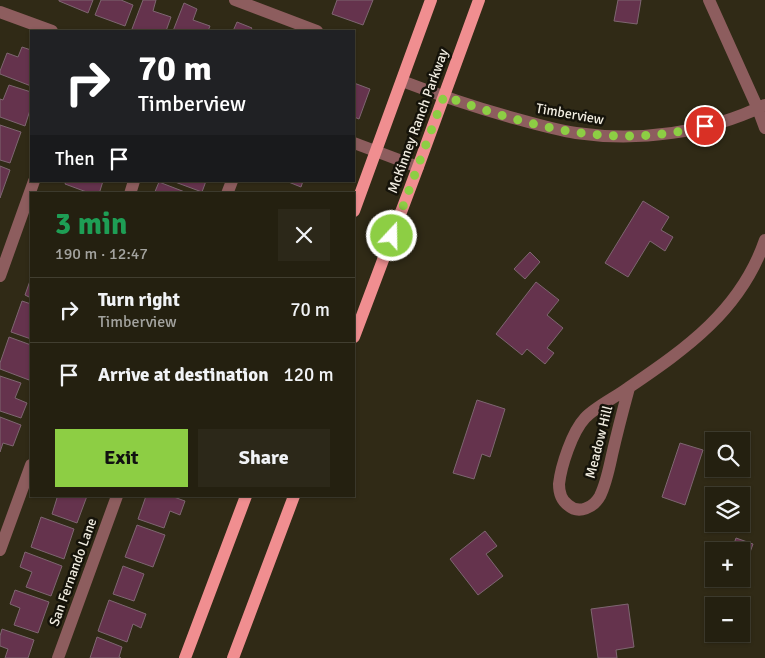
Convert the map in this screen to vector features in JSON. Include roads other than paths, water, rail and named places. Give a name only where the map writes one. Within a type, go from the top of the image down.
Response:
[{"type":"main road","name":"McKinney Ranch Parkway","points":[[355,208],[432,0]]},
{"type":"main road","name":"McKinney Ranch Parkway","points":[[355,334],[479,0]]},
{"type":"main road","points":[[185,658],[246,497]]},
{"type":"main road","points":[[233,658],[294,497]]},
{"type":"street","points":[[235,0],[314,30]]},
{"type":"street","points":[[709,0],[761,107],[765,128]]},
{"type":"street","points":[[0,12],[49,30]]},
{"type":"street","name":"Timberview","points":[[402,81],[491,112],[560,130],[586,134],[616,136],[657,135],[695,129],[761,107]]},
{"type":"street","points":[[355,143],[418,167]]},
{"type":"street","points":[[0,276],[30,192]]},
{"type":"street","name":"Meadow Hill","points":[[629,388],[606,481],[599,497],[592,506],[580,509],[572,508],[563,500],[559,491],[559,484],[577,428],[586,416],[629,388],[686,346],[721,314],[731,303],[746,280],[765,240]]},
{"type":"street","points":[[0,550],[30,467]]},
{"type":"street","name":"San Fernando Lane","points":[[58,658],[117,497]]}]
